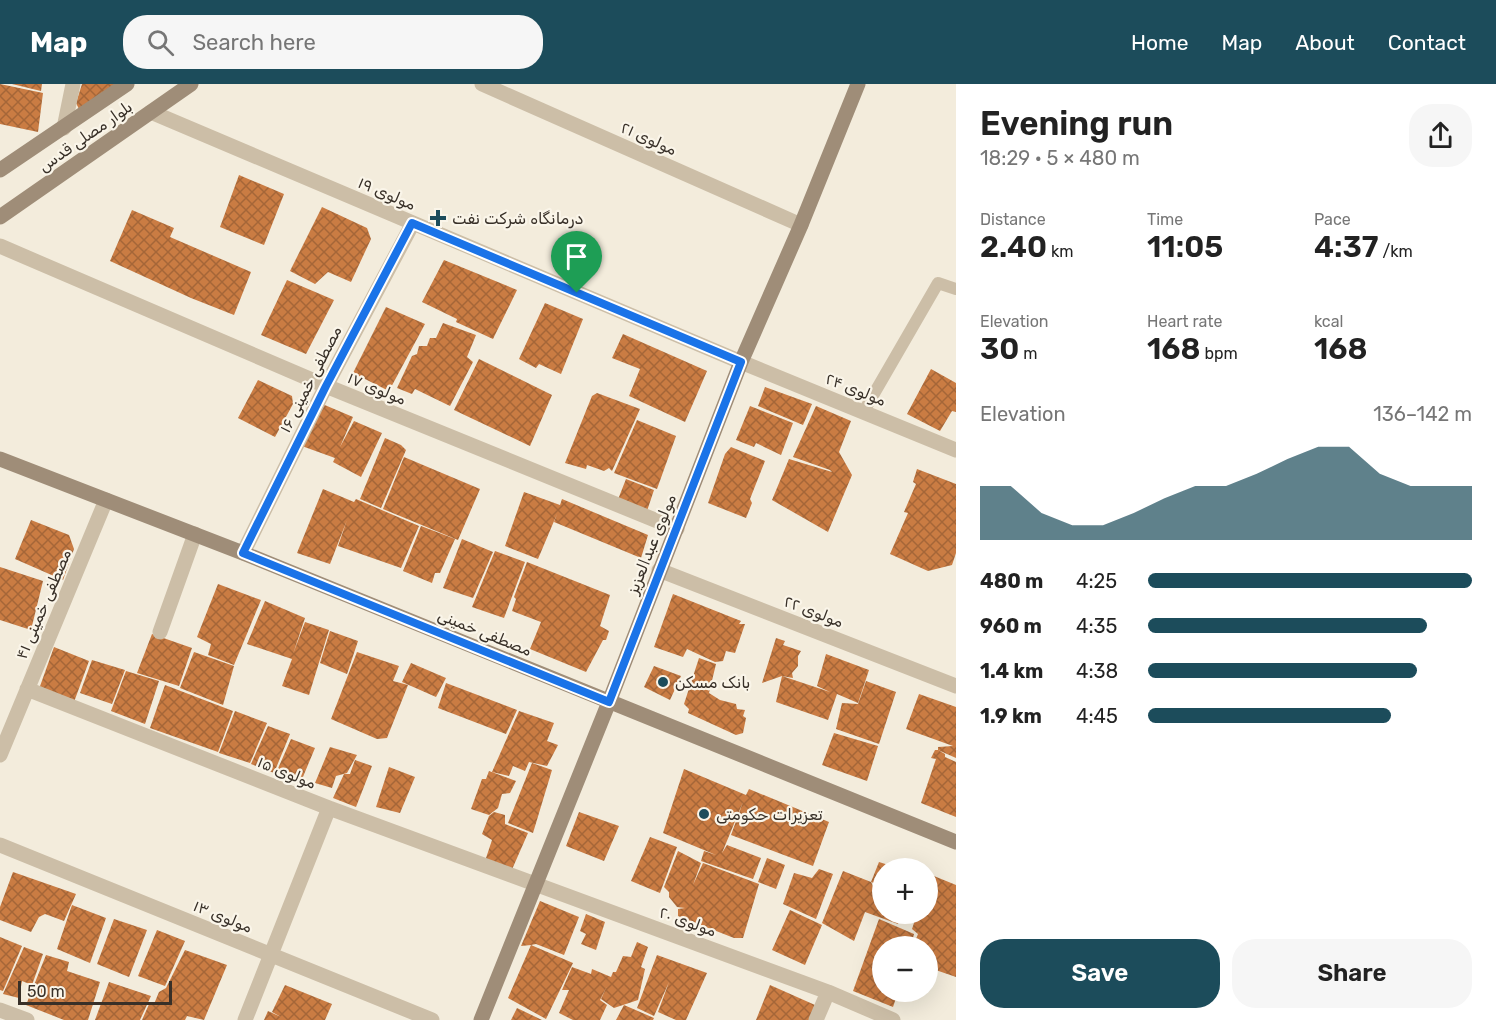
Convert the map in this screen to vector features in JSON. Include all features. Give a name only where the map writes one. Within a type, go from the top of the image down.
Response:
[{"type":"main road","name":"بلوار مصلی قدس","points":[[0,170],[127,84]]},
{"type":"main road","name":"بلوار مصلی قدس","points":[[0,217],[191,84]]},
{"type":"main road","name":"مولوی عبدالعزیز","points":[[481,1020],[609,702],[741,362],[801,225],[858,84]]},
{"type":"main road","name":"مصطفی خمینی","points":[[0,459],[243,553],[956,842]]},
{"type":"street","points":[[64,128],[73,84]]},
{"type":"street","name":"مولوی ۲۱","points":[[482,84],[801,225]]},
{"type":"street","name":"مولوی ۱۹","points":[[151,112],[741,362]]},
{"type":"street","name":"مصطفی خمینی ۱۶","points":[[243,553],[326,386],[412,223]]},
{"type":"street","name":"مولوی ۱۷","points":[[0,246],[326,386],[677,529]]},
{"type":"street","name":"مولوی ۲۴","points":[[741,362],[956,450]]},
{"type":"street","name":"مصطفی خمینی ۴۱","points":[[0,755],[106,500]]},
{"type":"street","points":[[160,632],[195,534]]},
{"type":"street","name":"مولوی ۲۲","points":[[659,570],[956,686]]},
{"type":"street","name":"مولوی ۱۵","points":[[27,689],[329,808],[535,884]]},
{"type":"street","points":[[245,1020],[329,808]]},
{"type":"street","name":"مولوی ۱۳","points":[[0,846],[432,1020]]},
{"type":"street","name":"مولوی ۲۰","points":[[535,884],[828,992],[892,1020]]},
{"type":"street","points":[[816,1020],[828,992]]},
{"type":"street","points":[[0,1010],[27,1020]]},
{"type":"lane","points":[[864,411],[938,283],[956,289]]},
{"type":"building","points":[[0,84],[43,93],[38,132],[0,124]]},
{"type":"building","points":[[12,84],[42,84],[41,91]]},
{"type":"building","points":[[82,84],[116,84],[79,109],[76,103]]},
{"type":"building","points":[[239,175],[284,194],[264,245],[220,227]]},
{"type":"building","points":[[322,207],[367,228],[371,239],[351,282],[328,272],[315,284],[290,271]]},
{"type":"building","points":[[132,210],[174,228],[170,237],[251,272],[234,315],[110,261]]},
{"type":"building","points":[[444,260],[517,290],[493,339],[456,322],[457,319],[422,302]]},
{"type":"building","points":[[287,280],[334,300],[306,354],[261,335]]},
{"type":"building","points":[[545,303],[583,319],[561,374],[539,364],[536,368],[519,359]]},
{"type":"building","points":[[386,307],[425,324],[389,391],[353,373]]},
{"type":"building","points":[[443,323],[476,335],[467,357],[473,362],[450,406],[415,389],[412,394],[397,388],[412,356],[417,354],[419,346],[427,346],[430,338],[436,338]]},
{"type":"building","points":[[623,334],[707,371],[685,422],[629,396],[640,369],[612,358]]},
{"type":"building","points":[[479,359],[552,395],[530,446],[454,410]]},
{"type":"building","points":[[931,369],[956,383],[956,412],[952,411],[940,431],[907,414]]},
{"type":"building","points":[[258,380],[292,396],[293,404],[275,437],[238,418]]},
{"type":"building","points":[[765,387],[812,404],[803,425],[758,406]]},
{"type":"building","points":[[597,393],[640,409],[612,471],[609,468],[604,471],[587,465],[586,469],[565,463],[592,396]]},
{"type":"building","points":[[320,403],[353,417],[340,447],[354,421],[382,433],[361,477],[333,462],[335,458],[299,445]]},
{"type":"building","points":[[750,406],[793,423],[781,455],[756,443],[754,447],[736,440]]},
{"type":"building","points":[[816,406],[851,421],[839,452],[852,475],[828,532],[772,500],[789,459],[832,472],[793,457]]},
{"type":"building","points":[[637,420],[676,436],[657,489],[614,473]]},
{"type":"building","points":[[385,438],[401,445],[406,450],[381,508],[360,499]]},
{"type":"building","points":[[731,447],[765,461],[750,499],[752,503],[746,518],[708,503],[725,454]]},
{"type":"building","points":[[404,457],[480,489],[458,540],[383,509]]},
{"type":"building","points":[[917,469],[956,484],[956,553],[952,565],[928,571],[890,554],[908,513],[904,512],[916,484],[913,482]]},
{"type":"building","points":[[626,479],[654,490],[646,514],[617,502]]},
{"type":"building","points":[[323,489],[354,502],[356,499],[419,526],[401,568],[338,546],[347,520],[330,564],[297,553]]},
{"type":"building","points":[[524,492],[560,505],[562,499],[648,535],[641,558],[554,522],[557,514],[538,559],[505,546]]},
{"type":"building","points":[[31,520],[69,535],[74,549],[63,580],[15,559]]},
{"type":"building","points":[[421,526],[455,539],[440,573],[435,573],[432,583],[403,571]]},
{"type":"building","points":[[462,539],[493,552],[473,598],[443,588]]},
{"type":"building","points":[[495,551],[525,562],[504,618],[472,607]]},
{"type":"building","points":[[527,562],[610,595],[600,626],[609,631],[586,672],[530,649],[541,622],[512,611],[516,599],[514,597]]},
{"type":"building","points":[[0,567],[43,581],[31,630],[0,620]]},
{"type":"building","points":[[218,584],[261,600],[234,665],[208,655],[211,644],[197,637]]},
{"type":"building","points":[[673,594],[741,621],[739,624],[745,624],[735,653],[726,651],[723,661],[715,662],[687,649],[683,657],[654,647]]},
{"type":"building","points":[[265,601],[305,618],[293,654],[305,622],[329,630],[309,695],[282,686],[292,659],[247,644]]},
{"type":"building","points":[[330,631],[358,641],[347,674],[320,663]]},
{"type":"building","points":[[152,634],[192,648],[179,686],[137,673]]},
{"type":"building","points":[[776,638],[785,641],[783,645],[801,651],[798,656],[798,666],[792,673],[793,678],[782,676],[762,683]]},
{"type":"building","points":[[54,647],[89,661],[74,702],[39,689]]},
{"type":"building","points":[[194,652],[234,666],[223,705],[180,688]]},
{"type":"building","points":[[357,652],[399,666],[393,681],[408,685],[387,738],[377,739],[331,719]]},
{"type":"building","points":[[826,654],[869,670],[858,703],[837,694],[828,720],[776,702],[782,676],[830,692],[817,686]]},
{"type":"building","points":[[699,658],[716,664],[709,693],[720,700],[736,704],[737,709],[745,710],[743,733],[736,735],[688,713],[689,709],[684,704]]},
{"type":"building","points":[[92,660],[125,670],[112,704],[80,693]]},
{"type":"building","points":[[411,663],[446,678],[436,697],[402,682]]},
{"type":"building","name":"بانک مسکن","points":[[654,666],[681,676],[670,700],[644,687]]},
{"type":"building","points":[[126,671],[159,681],[145,724],[111,711]]},
{"type":"building","points":[[866,681],[896,692],[879,744],[836,729],[842,703],[858,704]]},
{"type":"building","points":[[446,683],[517,710],[506,734],[438,708]]},
{"type":"building","points":[[165,685],[233,711],[218,752],[150,728]]},
{"type":"building","points":[[919,694],[956,707],[956,758],[938,750],[938,747],[953,746],[906,729]]},
{"type":"building","points":[[235,711],[267,723],[250,763],[219,753]]},
{"type":"building","points":[[519,711],[554,723],[547,741],[558,745],[547,766],[529,762],[525,771],[513,766],[509,776],[492,772]]},
{"type":"building","points":[[268,726],[290,734],[274,773],[251,764]]},
{"type":"building","points":[[834,733],[878,746],[867,781],[822,765]]},
{"type":"building","points":[[291,739],[315,748],[300,784],[276,773]]},
{"type":"building","points":[[330,747],[357,755],[347,773],[336,776],[332,788],[315,783]]},
{"type":"building","points":[[935,750],[956,762],[956,817],[921,803],[936,759],[931,758]]},
{"type":"building","points":[[355,760],[372,766],[356,807],[333,798],[344,774],[350,774]]},
{"type":"building","points":[[532,763],[552,770],[533,833],[508,823]]},
{"type":"building","points":[[389,767],[415,777],[400,813],[376,807]]},
{"type":"building","points":[[684,769],[746,795],[749,789],[829,822],[813,866],[731,835],[743,802],[722,853],[727,845],[761,858],[753,879],[701,861],[704,851],[716,855],[663,833]]},
{"type":"building","points":[[489,771],[516,781],[510,793],[502,794],[498,808],[489,815],[471,809],[482,779],[486,779]]},
{"type":"building","points":[[494,812],[505,815],[505,824],[528,833],[510,874],[484,864],[492,840],[482,834],[489,816]]},
{"type":"building","points":[[579,812],[619,826],[604,861],[566,846]]},
{"type":"building","points":[[650,837],[677,847],[660,893],[631,881]]},
{"type":"building","points":[[678,851],[701,863],[693,885],[703,863],[759,884],[743,938],[734,938],[678,916],[678,909],[685,908],[677,907],[664,887]]},
{"type":"building","points":[[767,858],[785,865],[776,889],[758,882]]},
{"type":"building","points":[[819,869],[833,874],[816,919],[783,904],[794,873],[812,878]]},
{"type":"building","points":[[843,871],[872,884],[872,915],[865,912],[854,941],[822,923]]},
{"type":"building","points":[[13,872],[76,894],[64,921],[45,914],[39,917],[31,932],[0,920],[0,907]]},
{"type":"building","points":[[938,878],[956,885],[956,977],[938,971],[938,936],[917,936],[918,934],[912,929],[914,924],[938,924]]},
{"type":"building","points":[[540,901],[579,917],[564,955],[536,944],[521,946]]},
{"type":"building","points":[[72,905],[106,918],[90,963],[57,949]]},
{"type":"building","points":[[790,910],[822,925],[805,965],[772,950]]},
{"type":"building","points":[[586,914],[605,922],[596,950],[581,944],[586,934],[580,931]]},
{"type":"building","points":[[114,919],[147,930],[129,977],[97,964]]},
{"type":"building","points":[[877,924],[891,924],[914,934],[914,936],[873,936]]},
{"type":"building","points":[[157,930],[185,941],[165,986],[138,976]]},
{"type":"building","points":[[0,937],[22,946],[3,991],[0,990]]},
{"type":"building","points":[[872,938],[872,999],[853,991]]},
{"type":"building","points":[[637,942],[648,947],[641,967],[645,969],[638,1000],[614,1008],[601,999],[607,986],[600,1000],[607,1005],[600,1020],[573,1020],[559,1013],[569,990],[562,990],[572,967],[591,974],[592,969],[611,977],[613,972],[616,972],[623,956],[631,957]]},
{"type":"building","points":[[531,945],[573,963],[546,1019],[508,998]]},
{"type":"building","points":[[24,947],[43,954],[32,985],[22,981],[19,998],[3,994]]},
{"type":"building","points":[[185,950],[227,965],[204,1020],[187,1016],[185,1020],[142,1020],[150,1002],[154,1004],[159,992],[166,988]]},
{"type":"building","points":[[46,955],[69,962],[67,971],[100,982],[88,1020],[64,1020],[26,1005]]},
{"type":"building","points":[[657,955],[707,973],[686,1020],[676,1020],[658,1012],[669,982],[654,1016],[637,1008]]},
{"type":"building","points":[[109,982],[151,996],[140,1020],[95,1020]]},
{"type":"building","points":[[285,985],[332,1004],[325,1020],[264,1020],[268,1011],[281,1017],[272,1012]]},
{"type":"building","points":[[770,985],[815,1005],[809,1020],[756,1020]]},
{"type":"building","points":[[880,1002],[895,1002],[893,1007]]},
{"type":"building","points":[[624,1005],[654,1018],[653,1020],[616,1020]]},
{"type":"building","points":[[517,1008],[542,1020],[511,1020]]},
{"type":"place","name":"درمانگاه شرکت نفت","points":[[438,218]]},
{"type":"place","name":"بانک مسکن","points":[[663,682]]},
{"type":"place","name":"تعزیرات حکومتی","points":[[704,814]]},
{"type":"route","points":[[412,223],[577,293],[741,362],[609,702],[243,553],[326,386],[412,223]]}]
